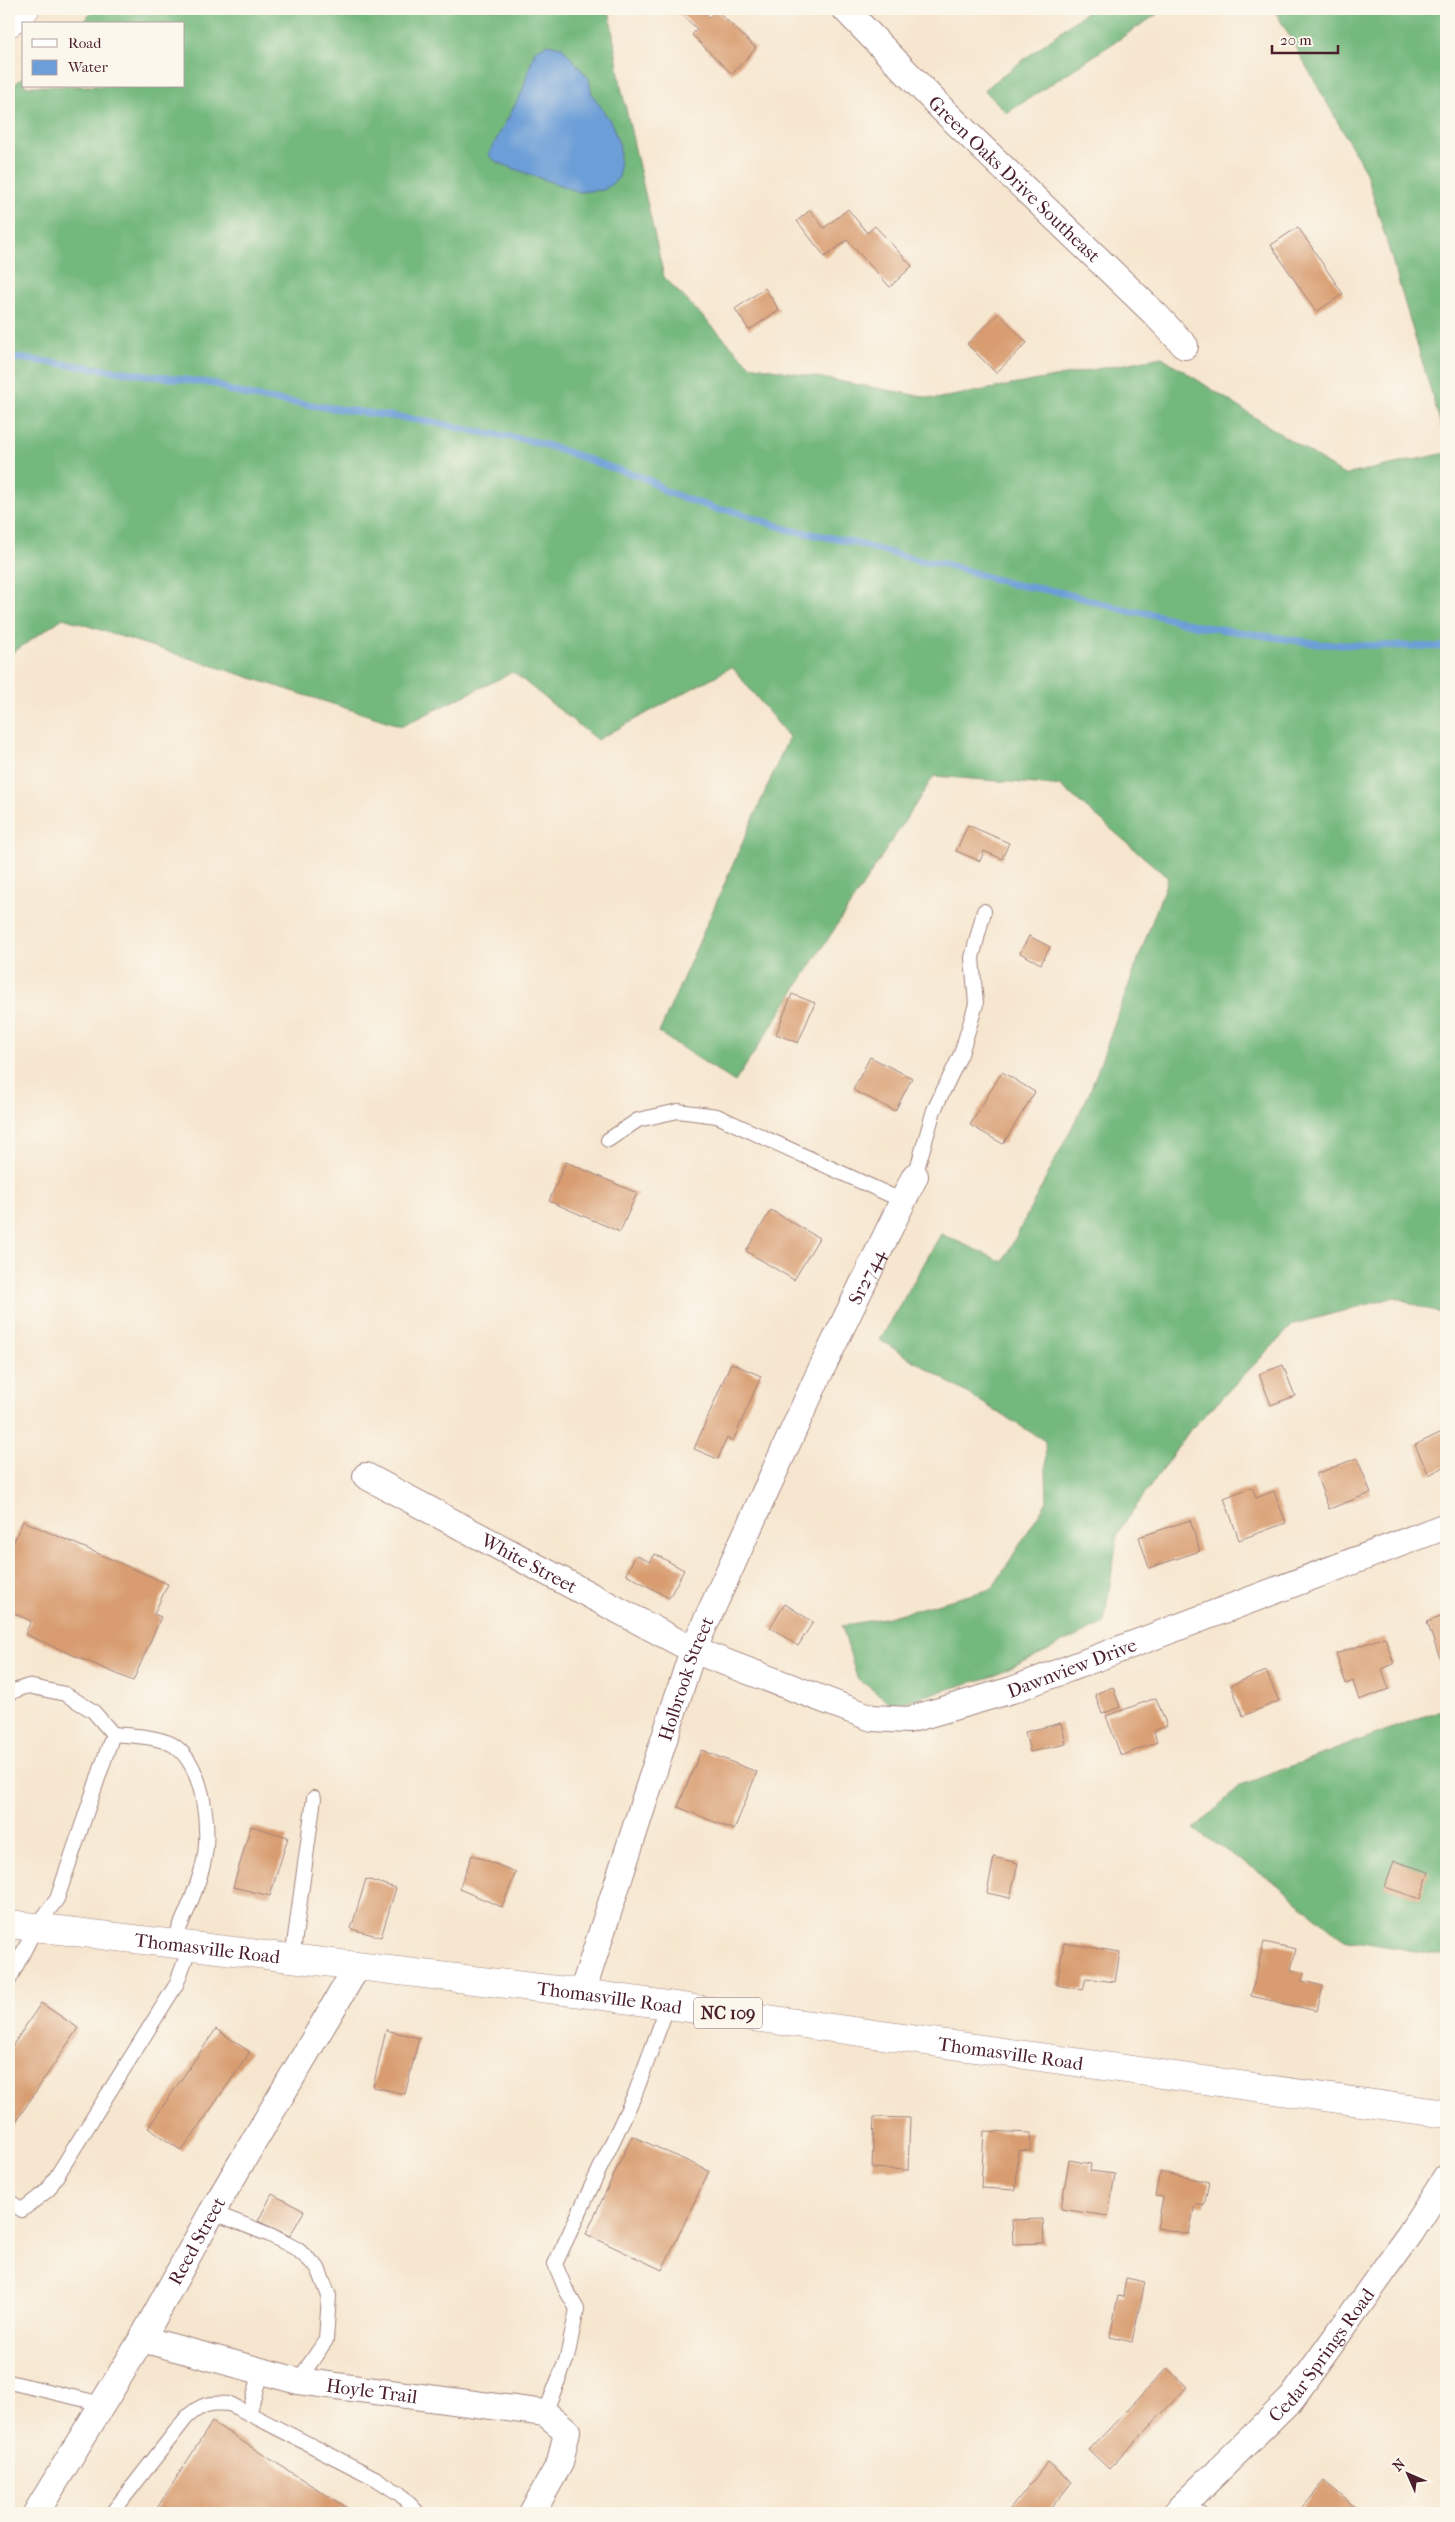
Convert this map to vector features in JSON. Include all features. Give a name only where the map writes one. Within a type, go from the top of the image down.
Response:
[{"type":"main road","points":[[9,23],[25,9]]},
{"type":"main road","name":"Thomasville Road","points":[[9,1924],[582,1993],[1446,2114]]},
{"type":"street","name":"Green Oaks Drive Southeast","points":[[845,9],[942,109],[1155,314],[1185,346]]},
{"type":"street","name":"Sr2744","points":[[818,1376],[915,1176]]},
{"type":"street","name":"Holbrook Street","points":[[582,1993],[693,1650],[818,1376]]},
{"type":"street","name":"White Street","points":[[366,1476],[693,1650]]},
{"type":"street","name":"Dawnview Drive","points":[[693,1650],[872,1718],[908,1720],[1012,1690],[1446,1526]]},
{"type":"street","name":"Reed Street","points":[[36,2513],[142,2340],[212,2212],[357,1967]]},
{"type":"street","name":"Cedar Springs Road","points":[[1186,2509],[1292,2398],[1410,2234],[1446,2178]]},
{"type":"street","name":"Hoyle Trail","points":[[142,2340],[298,2381],[546,2413]]},
{"type":"street","points":[[532,2513],[560,2463],[567,2431],[546,2413]]},
{"type":"lane","points":[[915,1176],[934,1110],[961,1054],[976,1004],[972,958],[984,911]]},
{"type":"lane","points":[[608,1140],[638,1120],[654,1116],[678,1111],[717,1116],[903,1201]]},
{"type":"lane","points":[[9,1693],[28,1686],[65,1694],[93,1711],[113,1734],[152,1738],[176,1746],[195,1770],[206,1814],[203,1864],[185,1917],[176,1984],[48,2190],[22,2210],[9,2201]]},
{"type":"lane","points":[[9,1980],[36,1927],[57,1899],[113,1734]]},
{"type":"lane","points":[[292,1959],[314,1798]]},
{"type":"lane","points":[[546,2413],[567,2358],[577,2309],[566,2290],[555,2264],[635,2094],[668,2005]]},
{"type":"lane","points":[[212,2212],[297,2249],[318,2268],[329,2296],[326,2340],[298,2381]]},
{"type":"lane","points":[[250,2414],[261,2371]]},
{"type":"lane","points":[[9,2382],[102,2404]]},
{"type":"lane","points":[[112,2513],[173,2433],[197,2408],[212,2403],[230,2404],[375,2478],[400,2494],[418,2513]]},
{"type":"green space","points":[[96,9],[609,9],[621,87],[664,277],[750,365],[936,399],[1162,357],[1344,475],[1446,453],[1446,1316],[1395,1297],[1294,1324],[1190,1430],[1118,1532],[1104,1623],[994,1676],[893,1705],[857,1678],[842,1626],[888,1617],[992,1589],[1047,1501],[1045,1441],[880,1340],[941,1234],[1003,1262],[1089,1094],[1168,878],[1061,786],[934,776],[735,1082],[659,1033],[789,737],[732,667],[597,740],[513,672],[402,726],[63,618],[9,655],[9,90],[22,78],[22,88],[185,88],[185,22],[82,22]]},
{"type":"green space","points":[[1090,9],[1165,9],[1007,113],[984,90]]},
{"type":"green space","points":[[1274,9],[1446,9],[1446,442],[1366,172]]},
{"type":"green space","points":[[1446,1708],[1446,1956],[1343,1939],[1272,1881],[1194,1829],[1241,1785]]},
{"type":"water","points":[[547,44],[562,47],[589,79],[592,94],[611,122],[620,146],[619,178],[604,190],[579,192],[497,162],[488,155],[522,92],[535,50]]},
{"type":"building","points":[[676,9],[701,9],[709,17],[716,10],[756,48],[732,74],[692,35],[697,29]]},
{"type":"building","points":[[848,209],[867,233],[875,226],[912,266],[890,287],[847,240],[825,257],[797,221],[810,210],[824,228]]},
{"type":"building","points":[[1298,227],[1343,294],[1316,312],[1271,245]]},
{"type":"building","points":[[765,288],[779,310],[749,330],[735,309]]},
{"type":"building","points":[[999,313],[1027,343],[996,373],[967,344]]},
{"type":"building","points":[[968,825],[1009,843],[1002,859],[984,851],[980,861],[956,851]]},
{"type":"building","points":[[1029,936],[1050,947],[1041,964],[1020,953]]},
{"type":"building","points":[[792,994],[815,1003],[798,1043],[776,1034]]},
{"type":"building","points":[[870,1057],[912,1078],[895,1111],[853,1090]]},
{"type":"building","points":[[1002,1072],[1035,1092],[1003,1144],[970,1125]]},
{"type":"building","points":[[566,1162],[637,1193],[620,1232],[549,1201]]},
{"type":"building","points":[[771,1210],[819,1238],[794,1280],[746,1251]]},
{"type":"building","points":[[731,1363],[761,1376],[733,1441],[727,1438],[718,1459],[694,1449]]},
{"type":"building","points":[[1283,1365],[1295,1396],[1271,1405],[1259,1374]]},
{"type":"building","points":[[1446,1430],[1446,1466],[1429,1475],[1415,1445]]},
{"type":"building","points":[[1357,1458],[1371,1493],[1329,1509],[1316,1474]]},
{"type":"building","points":[[1252,1487],[1256,1498],[1274,1491],[1286,1523],[1239,1540],[1224,1498]]},
{"type":"building","points":[[1190,1520],[1200,1551],[1149,1568],[1139,1537]]},
{"type":"building","points":[[23,1521],[168,1584],[154,1614],[161,1617],[133,1681],[25,1634],[31,1621],[9,1611],[9,1552]]},
{"type":"building","points":[[655,1554],[684,1570],[669,1598],[626,1574],[636,1555],[650,1562]]},
{"type":"building","points":[[785,1604],[813,1622],[798,1646],[770,1627]]},
{"type":"building","points":[[1446,1615],[1446,1669],[1444,1670],[1427,1622]]},
{"type":"building","points":[[1385,1637],[1394,1664],[1382,1669],[1389,1689],[1359,1700],[1353,1681],[1346,1684],[1336,1654]]},
{"type":"building","points":[[1266,1671],[1279,1701],[1243,1716],[1231,1685]]},
{"type":"building","points":[[1113,1687],[1120,1707],[1102,1714],[1095,1694]]},
{"type":"building","points":[[1156,1698],[1167,1726],[1154,1731],[1157,1742],[1121,1756],[1106,1716]]},
{"type":"building","points":[[1061,1723],[1066,1744],[1030,1752],[1025,1732]]},
{"type":"building","points":[[701,1750],[757,1772],[734,1830],[678,1807]]},
{"type":"building","points":[[251,1826],[288,1837],[270,1896],[233,1887]]},
{"type":"building","points":[[472,1855],[516,1872],[502,1907],[459,1889]]},
{"type":"building","points":[[994,1857],[1018,1863],[1010,1898],[987,1893]]},
{"type":"building","points":[[1394,1861],[1429,1872],[1420,1899],[1385,1887]]},
{"type":"building","points":[[366,1879],[396,1888],[381,1937],[351,1929]]},
{"type":"building","points":[[1264,1942],[1296,1949],[1291,1970],[1304,1973],[1302,1981],[1323,1986],[1317,2011],[1251,1996]]},
{"type":"building","points":[[1064,1943],[1120,1952],[1115,1982],[1086,1978],[1083,1990],[1057,1985]]},
{"type":"building","points":[[41,2003],[78,2028],[9,2132],[9,2051]]},
{"type":"building","points":[[216,2029],[250,2052],[182,2151],[148,2128]]},
{"type":"building","points":[[386,2030],[419,2038],[405,2094],[373,2087]]},
{"type":"building","points":[[874,2117],[910,2118],[908,2170],[872,2168]]},
{"type":"building","points":[[984,2131],[1031,2133],[1030,2151],[1018,2150],[1016,2190],[981,2188]]},
{"type":"building","points":[[632,2136],[709,2171],[662,2270],[586,2234]]},
{"type":"building","points":[[1069,2160],[1091,2164],[1090,2171],[1115,2174],[1108,2216],[1061,2209]]},
{"type":"building","points":[[1160,2172],[1209,2182],[1204,2206],[1195,2204],[1189,2234],[1157,2228],[1163,2197],[1155,2196]]},
{"type":"building","points":[[272,2194],[304,2211],[290,2236],[258,2221]]},
{"type":"building","points":[[1043,2219],[1044,2243],[1013,2244],[1012,2220]]},
{"type":"building","points":[[1126,2278],[1145,2282],[1132,2342],[1110,2337],[1118,2296],[1123,2297]]},
{"type":"building","points":[[1167,2368],[1187,2387],[1109,2469],[1089,2450]]},
{"type":"building","points":[[212,2422],[355,2513],[154,2513]]},
{"type":"building","points":[[1048,2462],[1072,2482],[1047,2513],[1007,2513]]},
{"type":"building","points":[[1324,2481],[1362,2513],[1297,2513]]},
{"type":"waterway","points":[[9,357],[217,384],[230,391],[267,399],[440,423],[463,429],[523,439],[640,476],[659,486],[664,491],[719,510],[730,510],[790,530],[848,541],[920,561],[945,564],[1011,584],[1060,592],[1132,612],[1144,612],[1198,626],[1320,644],[1446,647]]}]
